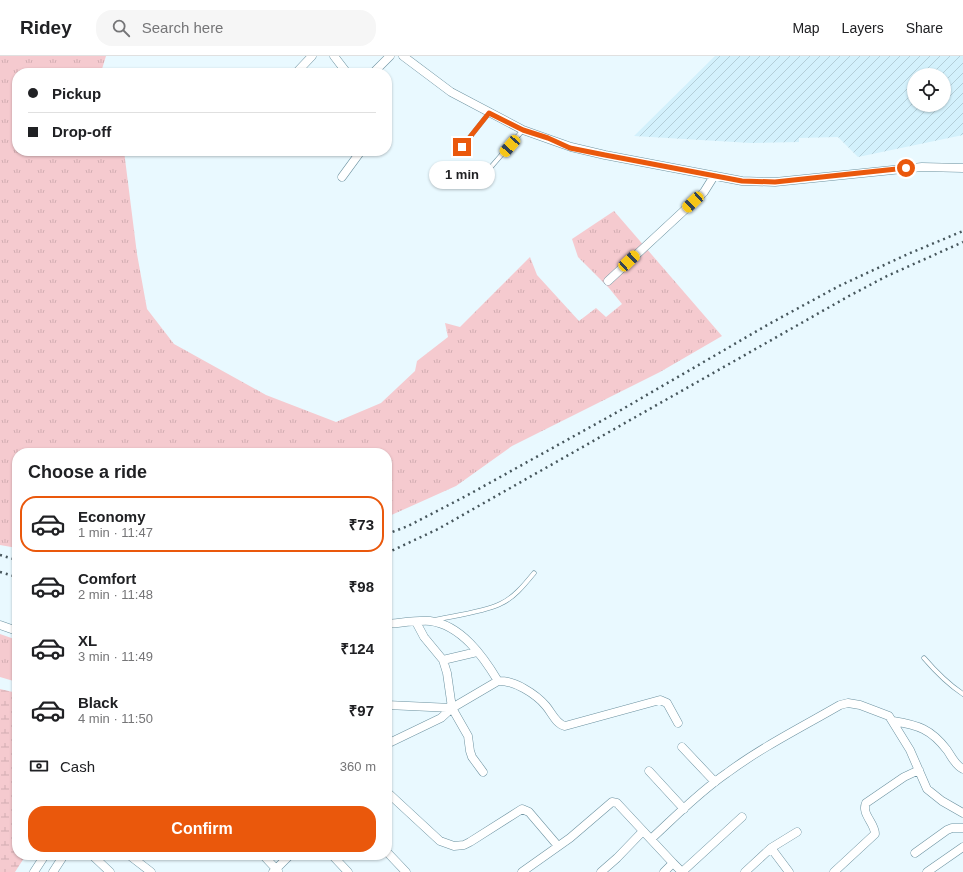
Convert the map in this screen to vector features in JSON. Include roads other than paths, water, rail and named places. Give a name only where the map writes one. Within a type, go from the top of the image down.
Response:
[{"type":"street","points":[[301,68],[312,56]]},
{"type":"street","points":[[334,56],[343,68]]},
{"type":"street","points":[[378,68],[390,56]]},
{"type":"street","points":[[403,56],[451,92],[489,113],[523,130],[548,138],[570,148],[742,181],[775,182],[922,167],[963,168]]},
{"type":"street","points":[[342,177],[357,156]]},
{"type":"street","points":[[608,281],[704,192],[714,176]]},
{"type":"street","points":[[392,624],[430,621],[444,624],[460,633],[487,663],[498,681]]},
{"type":"street","points":[[416,622],[424,637],[443,660],[447,674],[452,708],[468,736],[472,756],[483,772]]},
{"type":"street","points":[[0,625],[12,630]]},
{"type":"street","points":[[443,660],[477,652]]},
{"type":"street","points":[[392,742],[441,718],[452,708],[502,680],[528,690],[534,694],[546,706],[558,723],[565,726],[660,700],[667,703],[678,723]]},
{"type":"street","points":[[651,839],[727,772],[840,705],[848,703],[860,705],[886,715],[892,721],[910,750],[927,789],[942,801],[963,813]]},
{"type":"street","points":[[392,705],[452,708]]},
{"type":"street","points":[[892,721],[913,724],[933,734],[946,749],[955,763],[963,769]]},
{"type":"street","points":[[682,747],[715,782]]},
{"type":"street","points":[[834,872],[875,834],[875,830],[865,811],[866,803],[904,777],[919,770]]},
{"type":"street","points":[[649,771],[684,809]]},
{"type":"street","points":[[392,797],[436,838],[446,844],[454,846],[464,845],[522,809],[529,812],[558,846]]},
{"type":"street","points":[[522,872],[579,831],[612,802],[617,803],[682,872],[742,817]]},
{"type":"street","points":[[915,853],[947,830],[952,828],[963,828]]},
{"type":"street","points":[[601,872],[643,831]]},
{"type":"street","points":[[745,872],[771,848],[797,832]]},
{"type":"street","points":[[927,872],[963,847]]},
{"type":"street","points":[[771,848],[790,872]]},
{"type":"street","points":[[392,857],[406,872]]},
{"type":"street","points":[[34,872],[42,860]]},
{"type":"street","points":[[53,872],[61,860]]},
{"type":"street","points":[[97,860],[110,872]]},
{"type":"street","points":[[135,860],[151,872]]},
{"type":"street","points":[[267,860],[276,871],[286,860]]},
{"type":"street","points":[[337,860],[348,872]]},
{"type":"street","points":[[664,872],[673,863]]},
{"type":"lane","points":[[462,147],[489,113]]},
{"type":"lane","points":[[491,168],[523,130]]},
{"type":"lane","points":[[430,621],[500,604],[524,585],[534,573]]},
{"type":"lane","points":[[924,658],[935,671],[963,694]]},
{"type":"railway","points":[[392,532],[408,526],[466,496],[621,410],[769,324],[839,286],[908,254],[963,231]]},
{"type":"railway","points":[[392,551],[438,529],[849,296],[887,276],[963,242]]},
{"type":"railway","points":[[0,555],[12,559]]},
{"type":"railway","points":[[0,572],[12,576]]}]
